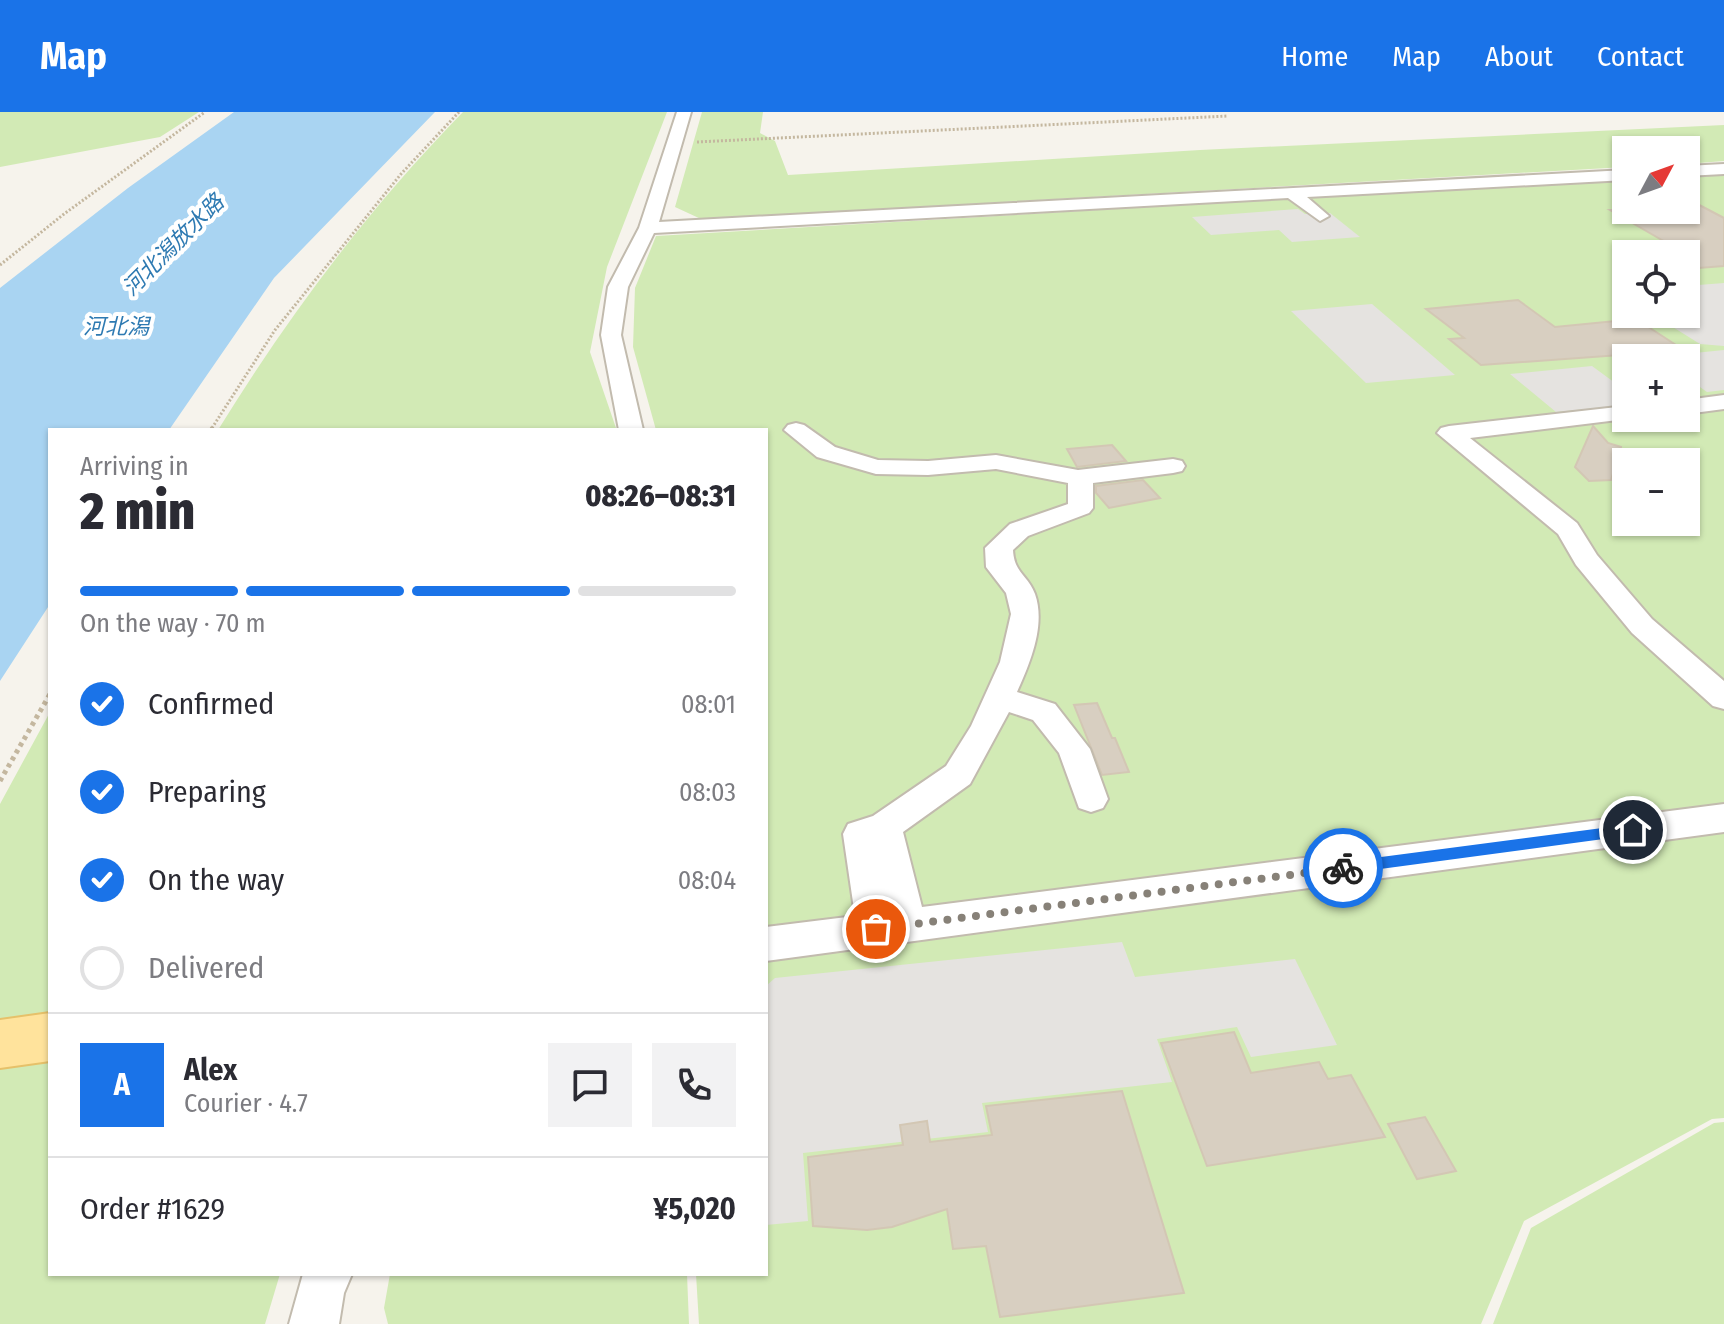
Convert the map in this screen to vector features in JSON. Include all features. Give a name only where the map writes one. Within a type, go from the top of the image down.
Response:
[{"type":"main road","points":[[0,1044],[48,1037]]},
{"type":"street","points":[[631,428],[611,335],[618,287],[648,228],[684,112]]},
{"type":"street","points":[[1700,170],[1724,169]]},
{"type":"street","points":[[648,228],[1612,176]]},
{"type":"street","points":[[1289,191],[1320,216]]},
{"type":"street","points":[[1700,405],[1724,402]]},
{"type":"street","points":[[1612,415],[1449,433],[1568,529],[1586,559],[1642,626],[1724,698]]},
{"type":"street","points":[[796,430],[826,452],[876,467],[928,468],[996,462],[1078,477],[1173,466]]},
{"type":"street","points":[[892,927],[861,834],[884,827],[958,775],[986,728],[1015,662],[1025,614],[1020,592],[1000,567],[999,548],[1019,530],[1063,517],[1080,508],[1082,486],[1078,477]]},
{"type":"street","points":[[1000,698],[1044,712],[1074,749],[1091,799]]},
{"type":"street","points":[[768,944],[1724,818]]},
{"type":"street","points":[[314,1324],[320,1291],[327,1276]]},
{"type":"path","points":[[0,265],[64,214],[205,112]]},
{"type":"path","points":[[212,428],[275,330],[401,174],[459,112]]},
{"type":"path","points":[[672,144],[1228,116]]},
{"type":"path","points":[[0,781],[48,697]]},
{"type":"green space","points":[[0,112],[199,112],[160,137],[0,167]]},
{"type":"green space","points":[[463,112],[667,112],[607,267],[590,352],[616,428],[219,428],[301,305],[363,225]]},
{"type":"green space","points":[[702,112],[763,112],[760,133],[775,141],[788,175],[1200,150],[1724,125],[1724,161],[1700,163],[1700,136],[1612,136],[1612,168],[701,219],[675,207]]},
{"type":"green space","points":[[1724,173],[1724,1118],[1712,1119],[1524,1221],[1481,1324],[699,1324],[696,1276],[768,1276],[768,428],[655,428],[633,347],[635,288],[656,236],[1612,180],[1612,224],[1700,224],[1700,174]]},
{"type":"green space","points":[[48,716],[48,1276],[279,1276],[265,1324],[0,1324],[0,804]]},
{"type":"green space","points":[[1724,1122],[1724,1324],[1493,1324],[1531,1228],[1714,1123]]},
{"type":"green space","points":[[390,1276],[687,1276],[689,1324],[388,1324],[384,1308]]},
{"type":"shaded area","points":[[1298,209],[1305,214],[1330,213],[1360,237],[1292,242],[1279,230],[1211,235],[1192,217]]},
{"type":"shaded area","points":[[1724,283],[1724,346],[1700,344],[1674,328],[1700,328],[1700,285]]},
{"type":"shaded area","points":[[1372,304],[1455,375],[1366,383],[1291,311]]},
{"type":"shaded area","points":[[1724,350],[1724,390],[1707,392],[1700,387],[1700,352]]},
{"type":"shaded area","points":[[1592,366],[1612,381],[1612,406],[1556,412],[1510,374]]},
{"type":"shaded area","points":[[1122,942],[1135,977],[1295,959],[1337,1045],[1251,1057],[1237,1027],[1157,1039],[1172,1082],[982,1103],[988,1132],[803,1153],[808,1221],[768,1225],[768,984],[775,978]]},
{"type":"water","name":"河北潟","points":[[234,112],[435,112],[274,278],[170,428],[48,428],[48,607],[0,681],[0,288],[128,188]]},
{"type":"building","points":[[1700,205],[1724,218],[1724,266],[1700,268],[1700,240],[1662,240],[1634,224],[1700,224]]},
{"type":"building","points":[[1518,300],[1555,327],[1612,321],[1612,328],[1650,328],[1674,344],[1612,344],[1612,356],[1481,365],[1449,339],[1464,338],[1426,309]]},
{"type":"building","points":[[1593,426],[1608,443],[1621,447],[1612,448],[1611,480],[1589,481],[1575,467]]},
{"type":"building","points":[[1112,445],[1126,461],[1077,467],[1067,449]]},
{"type":"building","points":[[1143,480],[1160,498],[1109,508],[1096,493],[1096,486]]},
{"type":"building","points":[[1097,703],[1129,772],[1102,775],[1074,705]]},
{"type":"building","points":[[1234,1032],[1251,1073],[1319,1062],[1328,1079],[1351,1075],[1385,1137],[1207,1166],[1161,1043]]},
{"type":"building","points":[[1122,1091],[1184,1293],[1000,1317],[986,1246],[953,1249],[947,1209],[892,1227],[867,1230],[813,1226],[808,1157],[903,1145],[900,1125],[927,1121],[930,1142],[992,1135],[986,1106]]},
{"type":"building","points":[[1425,1117],[1456,1171],[1417,1179],[1388,1124]]},
{"type":"way so far","points":[[876,929],[1343,868]]},
{"type":"route","points":[[1343,868],[1633,830]]},
{"type":"water label","name":"河北潟放水路","points":[[173,245]]}]
